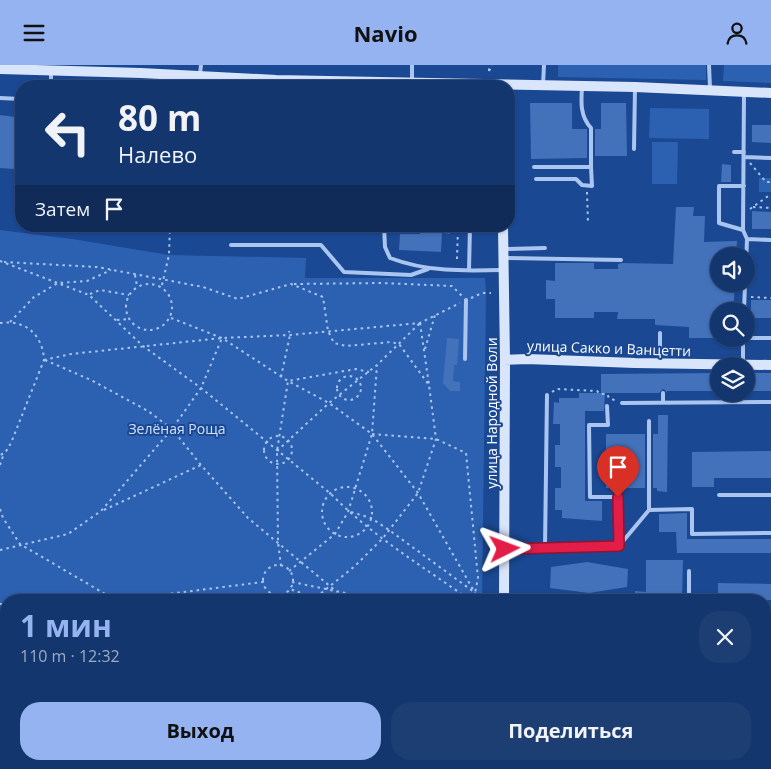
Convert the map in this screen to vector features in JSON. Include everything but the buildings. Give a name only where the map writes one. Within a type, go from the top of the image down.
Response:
[{"type":"street","points":[[0,69],[51,71],[66,68],[238,80]]},
{"type":"street","points":[[515,86],[635,87],[771,93]]},
{"type":"street","name":"улица Народной Воли","points":[[504,232],[506,360],[504,594]]},
{"type":"street","name":"улица Сакко и Ванцетти","points":[[506,360],[527,359],[662,366],[710,365]]},
{"type":"street","name":"улица Сакко и Ванцетти","points":[[755,365],[771,365]]},
{"type":"lane","points":[[200,77],[201,65]]},
{"type":"lane","points":[[412,65],[412,80]]},
{"type":"lane","points":[[542,86],[544,65]]},
{"type":"lane","points":[[709,65],[710,91]]},
{"type":"lane","points":[[51,71],[51,80]]},
{"type":"lane","points":[[536,179],[576,179],[582,185],[592,185],[591,128],[584,121],[581,103],[582,87]]},
{"type":"lane","points":[[634,149],[635,87]]},
{"type":"lane","points":[[744,93],[743,230],[747,239],[747,247]]},
{"type":"lane","points":[[0,98],[15,99]]},
{"type":"lane","points":[[734,152],[744,152]]},
{"type":"lane","points":[[744,157],[771,157]]},
{"type":"lane","points":[[534,167],[591,167]]},
{"type":"lane","points":[[743,230],[719,223],[719,186],[744,186]]},
{"type":"lane","points":[[384,232],[385,247],[390,258],[410,266],[428,269],[504,271]]},
{"type":"lane","points":[[469,270],[470,232]]},
{"type":"lane","points":[[747,239],[771,240]]},
{"type":"lane","points":[[231,245],[321,245],[344,272],[411,275],[428,269]]},
{"type":"lane","points":[[503,253],[546,248]]},
{"type":"lane","points":[[503,253],[621,260]]},
{"type":"lane","points":[[745,292],[745,302]]},
{"type":"lane","points":[[465,359],[466,300]]},
{"type":"lane","points":[[660,333],[662,366]]},
{"type":"lane","points":[[755,338],[771,338]]},
{"type":"lane","points":[[663,393],[663,403]]},
{"type":"lane","points":[[545,548],[546,395]]},
{"type":"lane","points":[[622,403],[771,402]]},
{"type":"lane","points":[[607,405],[608,425],[589,425],[590,497],[618,497],[619,546]]},
{"type":"lane","points":[[505,549],[619,546],[649,510],[649,421]]},
{"type":"lane","points":[[719,495],[771,495]]},
{"type":"lane","points":[[649,510],[692,509],[692,533],[771,533]]},
{"type":"lane","points":[[689,571],[689,594]]},
{"type":"path","points":[[744,157],[766,183],[771,182]]},
{"type":"path","points":[[744,214],[771,194]]},
{"type":"path","points":[[587,196],[588,223]]},
{"type":"path","points":[[744,207],[771,208]]},
{"type":"path","points":[[161,286],[169,255],[170,232]]},
{"type":"path","points":[[457,259],[458,232]]},
{"type":"path","points":[[0,261],[89,295],[143,346],[201,388],[331,494],[348,512],[462,594]]},
{"type":"path","points":[[4,262],[98,267],[203,287],[238,299],[291,284],[382,283],[452,286],[466,300]]},
{"type":"path","points":[[10,322],[34,297],[58,283],[87,281],[111,270]]},
{"type":"path","points":[[135,275],[137,286]]},
{"type":"path","points":[[149,283],[161,286],[170,295],[173,307],[171,318],[161,327],[150,331],[138,327],[129,319],[126,307],[129,295],[137,286],[149,283]]},
{"type":"path","points":[[291,284],[323,297],[328,331],[334,343],[346,346],[391,342],[399,344],[429,385]]},
{"type":"path","points":[[89,295],[100,290],[129,295]]},
{"type":"path","points":[[277,451],[329,403],[377,365],[420,323],[482,293],[491,293]]},
{"type":"path","points":[[745,297],[771,297]]},
{"type":"path","points":[[425,351],[435,315]]},
{"type":"path","points":[[171,318],[222,338],[280,377],[329,403],[372,434],[418,493],[475,593]]},
{"type":"path","points":[[117,320],[129,319]]},
{"type":"path","points":[[0,322],[10,322],[24,326],[35,333],[44,351],[44,360],[11,443],[4,453],[0,465]]},
{"type":"path","points":[[44,360],[71,354],[222,338],[290,335],[420,323]]},
{"type":"path","points":[[320,594],[355,566],[383,538],[418,493],[436,439],[420,323]]},
{"type":"path","points":[[280,377],[290,335],[289,331]]},
{"type":"path","points":[[102,511],[172,429],[201,388],[222,338]]},
{"type":"path","points":[[601,345],[601,352]]},
{"type":"path","points":[[44,360],[100,384],[148,411],[172,429],[248,518],[337,592]]},
{"type":"path","points":[[289,571],[335,533],[348,512],[372,434],[377,365]]},
{"type":"path","points":[[288,381],[356,369],[369,372]]},
{"type":"path","points":[[351,375],[361,384],[358,397],[346,400],[340,395],[336,391],[339,379],[351,375]]},
{"type":"path","points":[[281,566],[278,542],[276,464],[288,381]]},
{"type":"path","points":[[546,395],[557,389],[597,391],[600,394],[607,394],[609,398],[622,403]]},
{"type":"path","points":[[372,434],[436,439],[466,453],[478,578],[475,593]]},
{"type":"path","points":[[279,436],[288,441],[292,449],[287,459],[276,464],[268,460],[265,456],[264,447],[266,442],[272,437],[279,436]]},
{"type":"path","points":[[0,455],[4,453]]},
{"type":"path","points":[[0,550],[68,533],[102,511],[201,465]]},
{"type":"path","points":[[343,488],[356,489],[362,493],[371,504],[371,518],[367,527],[356,535],[349,537],[329,529],[323,515],[323,507],[331,494],[343,488]]},
{"type":"path","points":[[0,509],[3,518],[20,545],[106,594]]},
{"type":"path","points":[[348,512],[371,518],[390,530],[475,593]]},
{"type":"path","points":[[272,594],[266,590],[263,577],[268,569],[281,566],[289,571],[292,582],[290,589],[282,594]]},
{"type":"path","points":[[167,594],[263,581]]},
{"type":"path","points":[[292,582],[348,594]]},
{"type":"path","points":[[290,589],[302,594]]},
{"type":"green space","points":[[558,65],[706,65],[706,80],[558,77]]},
{"type":"green space","points":[[724,65],[771,65],[771,83],[723,81]]},
{"type":"green space","points":[[650,108],[709,109],[709,139],[649,138]]},
{"type":"green space","points":[[652,142],[678,142],[677,184],[652,184]]},
{"type":"green space","points":[[759,178],[771,178],[771,192],[759,192]]},
{"type":"green space","name":"Зелёная Роща","points":[[0,230],[72,239],[169,255],[306,258],[305,278],[485,278],[482,594],[0,594]]},
{"type":"route","points":[[505,549],[619,546],[618,497]]}]
